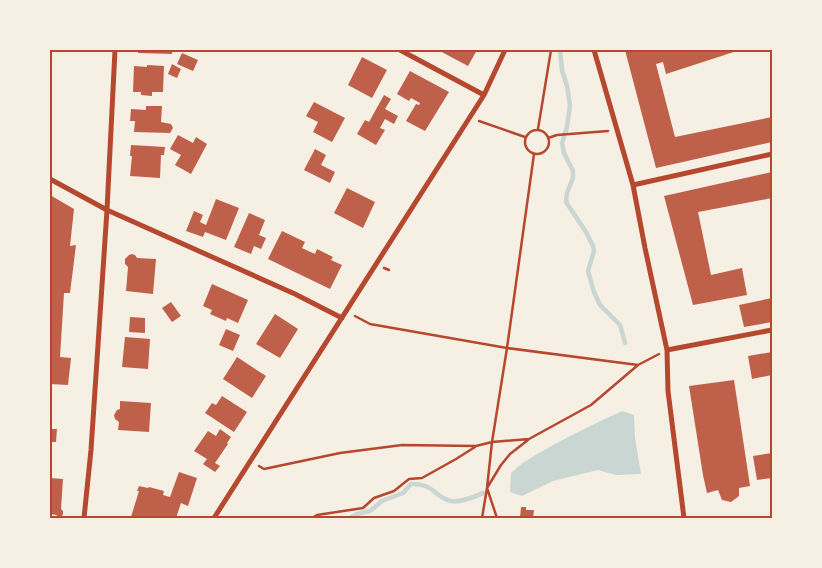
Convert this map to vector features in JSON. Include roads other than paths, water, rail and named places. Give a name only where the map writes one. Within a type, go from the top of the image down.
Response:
[{"type":"street","points":[[84,518],[91,450],[115,50]]},
{"type":"street","points":[[400,50],[484,95]]},
{"type":"street","points":[[214,518],[484,95],[505,50]]},
{"type":"street","points":[[594,50],[634,185],[645,248],[667,350],[668,390],[684,518]]},
{"type":"street","points":[[634,185],[772,154]]},
{"type":"street","points":[[50,179],[106,210],[296,294],[342,318]]},
{"type":"street","points":[[667,350],[772,330]]},
{"type":"waterway","points":[[560,50],[562,70],[570,105],[567,127],[562,143],[564,153],[573,171],[573,178],[567,193],[566,202],[593,246],[594,251],[588,271],[594,292],[600,305],[620,325],[625,343]]},
{"type":"waterway","points":[[350,518],[370,511],[382,501],[403,493],[411,484],[419,484],[430,488],[441,497],[451,501],[472,498],[483,493]]}]
